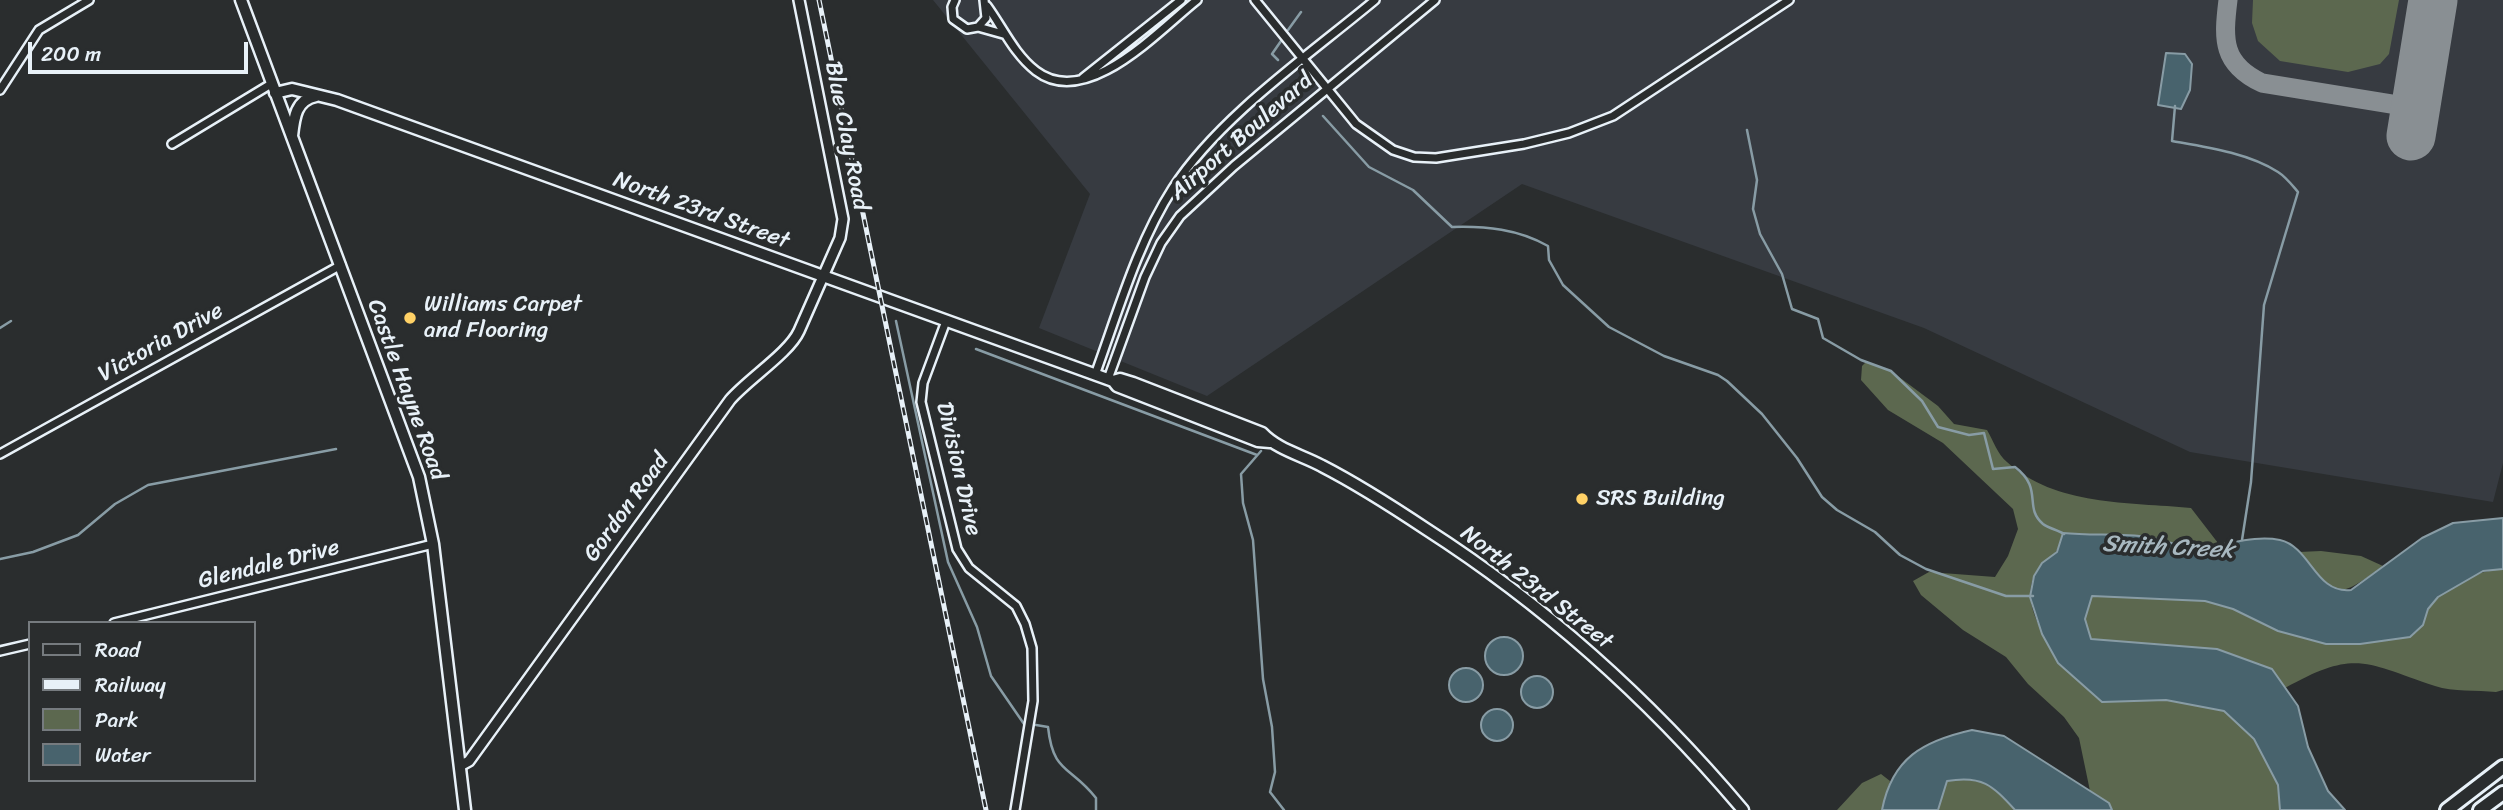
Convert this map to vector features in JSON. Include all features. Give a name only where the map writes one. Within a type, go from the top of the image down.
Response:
[{"type":"highway","points":[[2447,810],[2503,767]]},
{"type":"highway","points":[[2480,810],[2503,793]]},
{"type":"main road","name":"Castle Hayne Road","points":[[241,0],[413,458],[433,544],[465,810]]},
{"type":"main road","name":"North 23rd Street","points":[[273,88],[323,96],[1095,375],[1133,383],[1262,433],[1270,442],[1323,466],[1426,528],[1525,598],[1633,692],[1689,748],[1743,810]]},
{"type":"main road","points":[[292,140],[294,117],[301,103],[313,96],[323,96]]},
{"type":"street","points":[[0,90],[39,30],[89,0]]},
{"type":"street","name":"Blue Clay Road","points":[[799,0],[844,219],[840,238],[823,276]]},
{"type":"street","points":[[955,0],[951,13],[957,24],[967,29],[978,27],[1004,34]]},
{"type":"street","points":[[1081,80],[1181,0]]},
{"type":"street","points":[[986,3],[1004,34],[1037,72],[1053,80],[1081,80],[1105,73],[1197,0]]},
{"type":"street","points":[[1255,0],[1356,124],[1393,150],[1414,157],[1436,159],[1471,155],[1569,133],[1613,116],[1789,0]]},
{"type":"street","name":"Airport Boulevard","points":[[1095,375],[1142,248],[1173,187],[1226,126],[1375,0]]},
{"type":"street","name":"Airport Boulevard","points":[[1110,380],[1145,277],[1170,229],[1210,186],[1433,1]]},
{"type":"street","points":[[978,27],[986,18],[986,3]]},
{"type":"street","points":[[173,144],[273,88]]},
{"type":"street","name":"Victoria Drive","points":[[0,454],[341,265]]},
{"type":"street","name":"Gordon Road","points":[[460,766],[468,761],[730,400],[752,376],[794,341],[823,276]]},
{"type":"street","name":"Division Drive","points":[[946,321],[923,383],[921,402],[955,543],[969,568],[1016,606],[1025,624],[1033,656],[1031,712],[1014,810]]},
{"type":"street","name":"Glendale Drive","points":[[122,621],[433,544]]},
{"type":"street","points":[[0,651],[28,644]]},
{"type":"shaded area","points":[[933,0],[2503,0],[2503,463],[2493,502],[2190,452],[1924,328],[1522,184],[1207,396],[1039,328],[1090,194]]},
{"type":"green space","points":[[2253,0],[2399,0],[2389,54],[2380,64],[2348,72],[2280,61],[2258,41],[2252,23]]},
{"type":"green space","points":[[1866,362],[1891,371],[1938,406],[1954,424],[1987,430],[2004,459],[2026,476],[2047,487],[2094,499],[2191,508],[2218,543],[2190,547],[2149,537],[2063,533],[2056,551],[2033,578],[2031,595],[2034,612],[2051,646],[2102,702],[2166,700],[2224,711],[2254,739],[2278,785],[2280,810],[2112,810],[2109,803],[2090,791],[2079,738],[2064,717],[2028,684],[2006,657],[1963,630],[1921,595],[1913,581],[1929,572],[1995,577],[2008,556],[2018,529],[2013,509],[1943,443],[1888,410],[1861,380],[1862,366]]},
{"type":"green space","points":[[2321,551],[2361,556],[2383,566],[2355,585],[2337,589],[2329,586],[2299,552]]},
{"type":"green space","points":[[2503,569],[2503,690],[2496,692],[2442,688],[2361,663],[2329,668],[2285,688],[2272,669],[2217,649],[2090,639],[2085,619],[2092,596],[2204,601],[2233,609],[2278,631],[2387,639],[2410,637],[2434,601],[2451,586],[2471,576]]},
{"type":"green space","points":[[1881,774],[1890,781],[1882,810],[1837,810],[1862,783]]},
{"type":"green space","points":[[1973,777],[1996,789],[2015,810],[1938,810],[1947,781]]},
{"type":"water","points":[[2166,53],[2185,54],[2192,64],[2190,90],[2181,109],[2158,105]]},
{"type":"water","name":"Smith Creek","points":[[2503,518],[2503,569],[2483,571],[2438,597],[2428,609],[2423,625],[2410,637],[2360,644],[2326,644],[2278,631],[2233,609],[2205,601],[2092,596],[2085,619],[2091,639],[2217,649],[2272,669],[2298,706],[2308,747],[2328,791],[2345,810],[2280,810],[2278,785],[2254,739],[2224,711],[2166,700],[2102,702],[2058,663],[2042,634],[2030,597],[2034,576],[2042,563],[2057,552],[2063,533],[2137,536],[2190,547],[2257,539],[2280,540],[2299,551],[2329,585],[2351,590],[2422,538],[2453,523]]},
{"type":"water","points":[[1504,637],[1517,643],[1523,656],[1517,669],[1504,675],[1491,669],[1485,656],[1491,643]]},
{"type":"water","points":[[1466,668],[1478,673],[1483,685],[1478,697],[1466,702],[1454,697],[1449,685],[1454,673]]},
{"type":"water","points":[[1537,676],[1548,681],[1553,692],[1548,703],[1537,708],[1526,703],[1521,692],[1526,681]]},
{"type":"water","points":[[1497,709],[1508,714],[1513,725],[1508,736],[1497,741],[1486,736],[1481,725],[1486,714]]},
{"type":"water","points":[[1972,730],[2004,736],[2109,803],[2112,810],[2015,810],[1986,784],[1959,779],[1947,781],[1938,810],[1882,810],[1893,777],[1912,755],[1939,740]]},
{"type":"waterway","points":[[1288,30],[1301,12]]},
{"type":"waterway","points":[[1278,60],[1272,54],[1281,41]]},
{"type":"waterway","name":"Smith Creek","points":[[2175,106],[2172,141],[2254,160],[2281,174],[2298,192],[2264,305],[2251,482],[2242,540]]},
{"type":"waterway","points":[[1323,116],[1369,167],[1413,190],[1452,227],[1502,230],[1548,246],[1549,260],[1563,285],[1609,327],[1664,356],[1718,375],[1727,381],[1762,414],[1797,458],[1822,497],[1837,510],[1875,532],[1900,555],[1926,569],[2006,596],[2033,596]]},
{"type":"waterway","points":[[1747,130],[1757,180],[1753,209],[1760,234],[1782,274],[1792,309],[1818,319],[1823,338],[1861,360],[1891,371],[1922,401],[1938,427],[1969,435],[1984,433],[1993,469],[2015,467],[2024,475],[2029,483],[2037,518],[2064,534]]},
{"type":"waterway","points":[[0,328],[11,321]]},
{"type":"waterway","points":[[896,321],[948,562],[977,627],[991,676],[1024,724]]},
{"type":"waterway","points":[[976,349],[1257,455]]},
{"type":"waterway","points":[[0,559],[33,552],[78,535],[115,504],[148,485],[336,449]]},
{"type":"waterway","points":[[1261,451],[1241,474],[1243,503],[1253,540],[1263,679],[1272,727],[1275,772],[1270,792],[1284,810]]},
{"type":"waterway","points":[[1036,725],[1048,727],[1054,753],[1064,768],[1096,798],[1096,810]]},
{"type":"taxiway","points":[[2228,0],[2228,49],[2232,59],[2249,76],[2262,83],[2416,108]]},
{"type":"runway","points":[[2411,136],[2433,0]]},
{"type":"railway","points":[[819,0],[986,810]]},
{"type":"place","name":"Williams Carpet and Flooring","points":[[410,318]]},
{"type":"place","name":"SRS Building","points":[[1582,499]]}]
